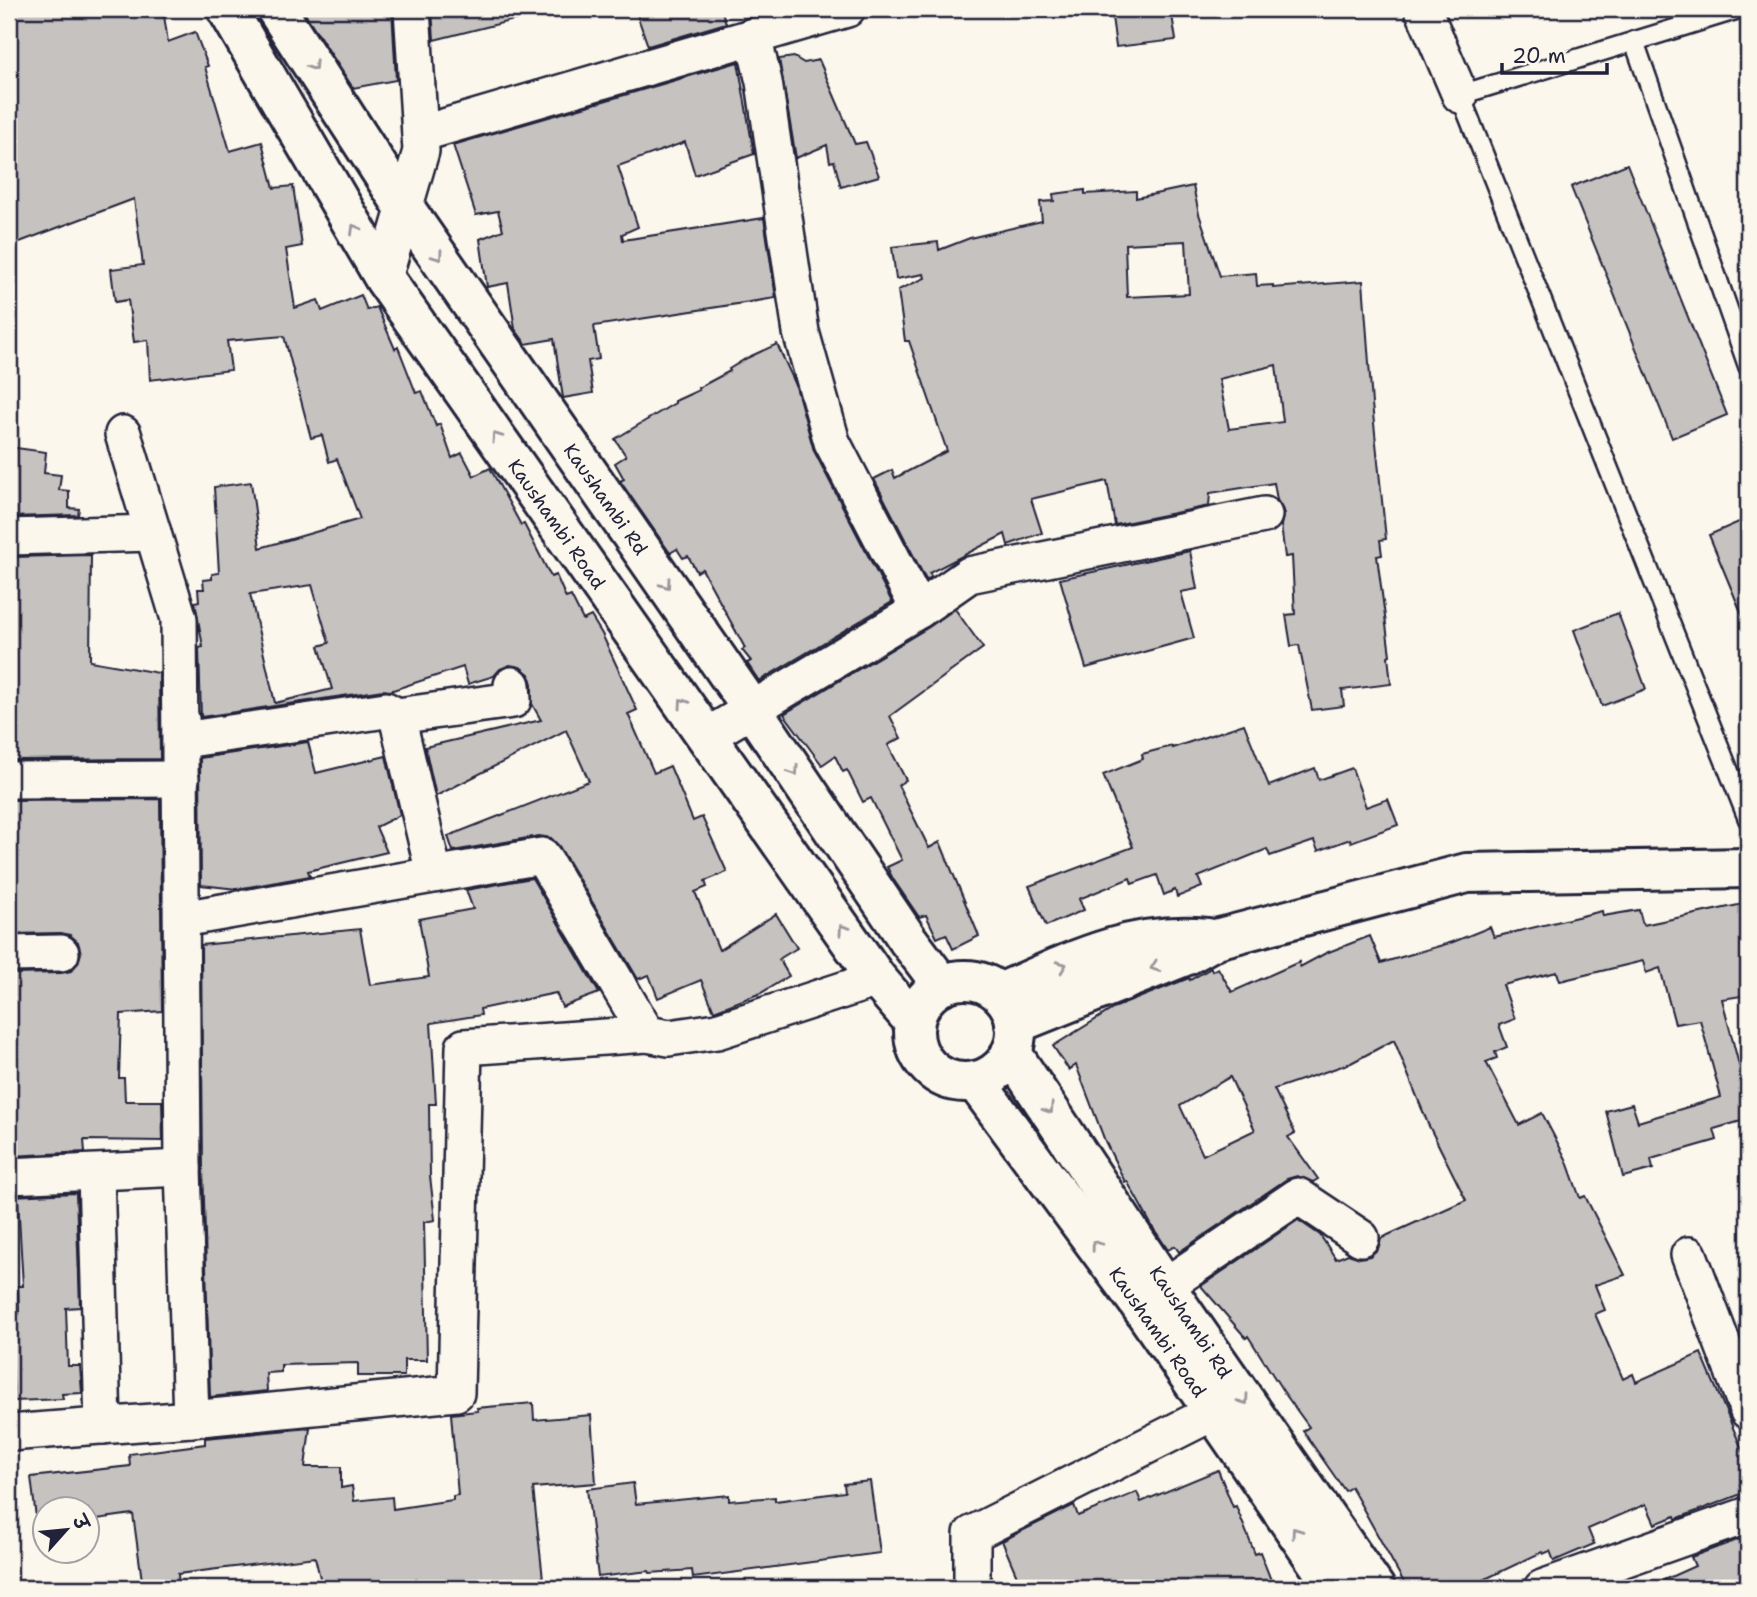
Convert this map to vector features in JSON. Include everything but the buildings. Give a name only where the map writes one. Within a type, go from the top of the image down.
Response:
[{"type":"main road","name":"Kaushambi Road","points":[[227,9],[384,278],[877,979],[914,1022]]},
{"type":"main road","name":"Kaushambi Rd","points":[[276,9],[404,207],[752,709],[908,940],[942,985]]},
{"type":"main road","points":[[1009,1023],[978,981],[966,979],[942,985],[929,994],[919,1006],[914,1022],[914,1036],[924,1062],[934,1072],[947,1079],[975,1081],[996,1070],[1009,1023],[1053,969],[1127,942],[1177,935],[1216,939],[1467,873],[1748,868]]},
{"type":"main road","name":"Kaushambi Rd","points":[[1009,1023],[1165,1286],[1375,1588]]},
{"type":"main road","name":"Kaushambi Road","points":[[975,1081],[1138,1303],[1335,1588]]},
{"type":"street","points":[[384,278],[421,151],[412,9]]},
{"type":"street","points":[[419,134],[847,9]]},
{"type":"street","points":[[1423,9],[1460,95]]},
{"type":"street","points":[[753,36],[764,82],[801,332],[832,442],[919,610]]},
{"type":"street","points":[[123,434],[179,619],[184,1168],[191,1419]]},
{"type":"street","points":[[707,736],[919,610],[969,575],[1264,515]]},
{"type":"street","points":[[9,537],[153,533]]},
{"type":"street","points":[[181,719],[183,740],[386,710],[397,716],[513,700],[512,685]]},
{"type":"street","points":[[397,716],[434,874]]},
{"type":"street","points":[[9,780],[181,779]]},
{"type":"street","points":[[181,919],[542,856],[647,1034]]},
{"type":"street","points":[[9,954],[61,953]]},
{"type":"street","points":[[9,1433],[191,1419],[456,1393],[464,1047],[647,1034],[669,1038],[717,1031],[877,979]]},
{"type":"street","points":[[9,1176],[184,1168]]},
{"type":"street","points":[[96,1173],[103,1426]]},
{"type":"street","points":[[1165,1286],[1298,1196],[1361,1238]]},
{"type":"street","points":[[1689,1255],[1748,1411]]},
{"type":"street","points":[[972,1588],[972,1534],[1214,1412]]},
{"type":"street","points":[[1542,1588],[1748,1516]]},
{"type":"lane","points":[[1739,9],[1460,95],[1748,819]]},
{"type":"lane","points":[[1633,41],[1748,366]]}]
